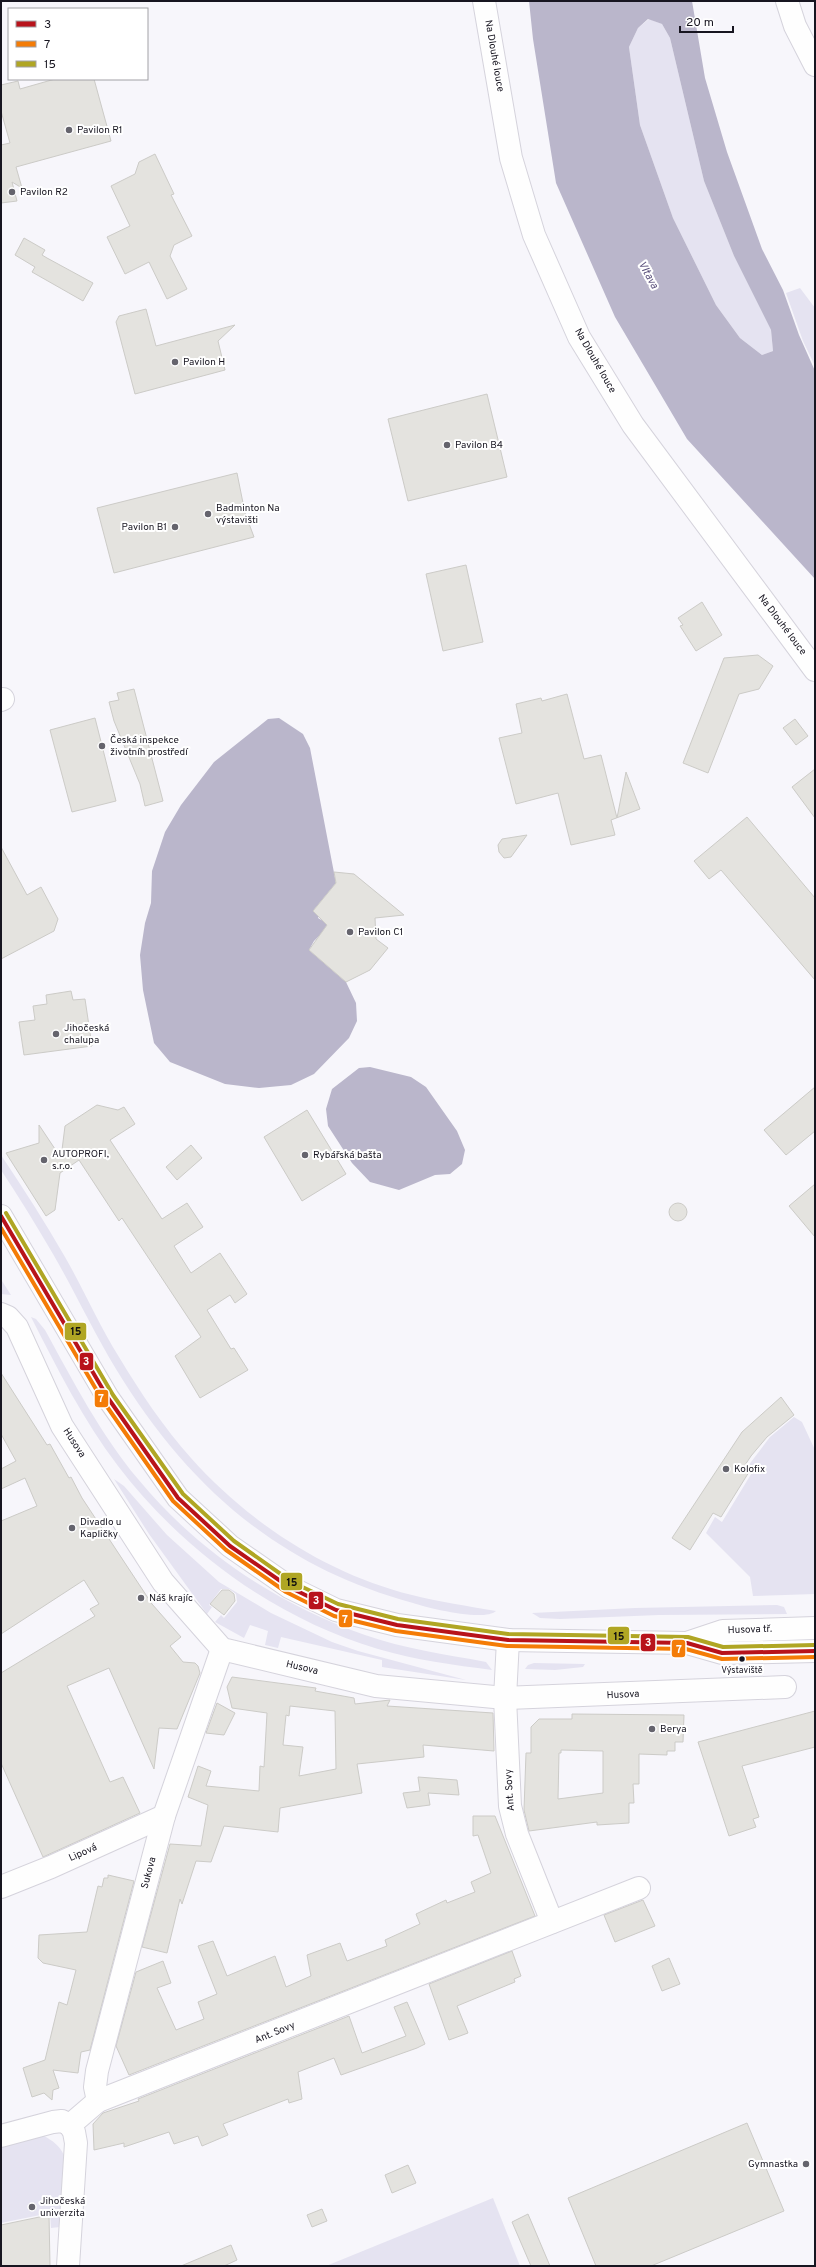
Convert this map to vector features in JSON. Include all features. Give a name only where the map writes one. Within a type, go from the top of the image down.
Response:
[{"type":"street","name":"Na Dlouhé louce","points":[[484,1],[511,158],[534,235],[579,337],[633,425],[815,670]]},
{"type":"street","points":[[787,1],[795,26],[815,65]]},
{"type":"street","name":"Husova tř.","points":[[1,1216],[92,1373],[123,1421],[178,1498],[230,1546],[289,1587],[336,1610],[397,1625],[508,1640],[687,1643],[722,1653],[815,1651]]},
{"type":"street","name":"Husova","points":[[1,1314],[8,1317],[17,1326],[62,1426],[164,1582],[222,1649],[376,1686],[505,1698],[785,1687]]},
{"type":"street","name":"Husova tř.","points":[[687,1643],[723,1631],[815,1628]]},
{"type":"street","name":"Ant. Sovy","points":[[508,1640],[505,1698],[512,1820],[552,1922]]},
{"type":"street","name":"Sukova","points":[[98,2102],[95,2087],[97,2071],[164,1816],[222,1649]]},
{"type":"street","name":"Lipová","points":[[1,1887],[48,1868],[164,1816]]},
{"type":"street","name":"Ant. Sovy","points":[[70,2125],[98,2102],[639,1888]]},
{"type":"street","points":[[1,2136],[62,2121],[70,2125],[74,2132],[76,2143],[68,2266]]},
{"type":"shaded area","points":[[649,19],[662,24],[670,38],[704,181],[734,256],[771,330],[773,351],[762,355],[740,338],[716,305],[673,218],[640,125],[629,47],[638,28]]},
{"type":"shaded area","points":[[800,288],[815,308],[815,366],[803,341],[786,293]]},
{"type":"shaded area","points":[[1,1155],[34,1205],[72,1269],[105,1333],[135,1383],[171,1434],[214,1482],[238,1504],[291,1543],[320,1560],[350,1574],[380,1586],[412,1595],[496,1611],[490,1614],[468,1615],[443,1611],[365,1587],[320,1568],[279,1544],[241,1516],[206,1485],[174,1450],[144,1411],[116,1369],[53,1254],[1,1170]]},
{"type":"shaded area","points":[[1,1280],[2,1281],[11,1295],[1,1294]]},
{"type":"shaded area","points":[[31,1317],[36,1319],[45,1330],[88,1407],[112,1444],[138,1479],[161,1505],[213,1552],[270,1591],[301,1608],[332,1622],[365,1635],[395,1644],[486,1662],[492,1670],[406,1656],[378,1649],[340,1636],[303,1619],[268,1600],[234,1578],[202,1553],[172,1526],[144,1497],[118,1466],[82,1412]]},
{"type":"shaded area","points":[[794,1417],[802,1422],[815,1450],[815,1594],[753,1596],[750,1577],[706,1533],[715,1517],[722,1522],[753,1471],[748,1466],[770,1437]]},
{"type":"shaded area","points":[[114,1479],[124,1486],[167,1535],[219,1582],[271,1613],[332,1642],[358,1651],[466,1680],[382,1667],[382,1660],[281,1637],[278,1648],[265,1645],[268,1631],[250,1625],[244,1638],[215,1622],[221,1615],[224,1618],[237,1602],[236,1594],[229,1589],[221,1589],[209,1605],[212,1607],[207,1614],[149,1534]]},
{"type":"shaded area","points":[[777,1605],[784,1607],[787,1614],[659,1615],[560,1619],[540,1618],[532,1613],[635,1608]]},
{"type":"shaded area","points":[[534,1663],[585,1664],[583,1667],[555,1670],[525,1669],[528,1665]]},
{"type":"shaded area","points":[[44,2136],[56,2144],[64,2155],[60,2227],[51,2228],[50,2213],[1,2223],[1,2146],[30,2138]]},
{"type":"shaded area","points":[[493,2198],[520,2266],[326,2266]]},
{"type":"water","name":"Vltava","points":[[529,1],[692,1],[705,78],[727,152],[762,249],[783,290],[799,335],[815,371],[815,579],[687,439],[615,317],[556,183],[533,39]],"holes":[[[648,19],[662,24],[670,38],[704,181],[734,256],[771,330],[773,351],[762,355],[740,338],[716,305],[673,218],[640,125],[629,47],[638,28]]]},
{"type":"water","points":[[279,718],[303,734],[310,748],[336,883],[313,911],[319,916],[318,918],[330,925],[314,941],[309,950],[346,982],[356,1003],[357,1021],[349,1038],[314,1074],[291,1085],[259,1088],[225,1084],[170,1062],[154,1043],[143,990],[140,955],[145,923],[151,903],[152,871],[165,832],[181,805],[214,762],[268,719]]},
{"type":"water","points":[[370,1067],[411,1077],[426,1087],[457,1131],[465,1150],[462,1164],[450,1174],[435,1175],[399,1190],[370,1182],[352,1163],[328,1126],[326,1109],[332,1089],[359,1068]]},
{"type":"building","name":"Pavilon R1","points":[[52,80],[94,80],[111,141],[16,167],[22,188],[12,182],[17,201],[1,203],[1,145],[10,143],[1,111],[1,85],[18,81],[20,89]]},
{"type":"building","points":[[155,154],[174,194],[171,195],[192,236],[174,245],[170,256],[187,289],[167,299],[149,262],[125,274],[107,237],[130,226],[111,186],[135,174],[139,162]]},
{"type":"building","points":[[24,238],[45,250],[42,255],[93,283],[83,301],[32,272],[35,267],[15,255]]},
{"type":"building","name":"Pavilon H","points":[[146,309],[156,346],[235,325],[218,341],[225,370],[135,394],[116,322],[119,316]]},
{"type":"building","name":"Pavilon B4","points":[[487,394],[507,477],[408,501],[388,419]]},
{"type":"building","name":"Pavilon B1","points":[[237,473],[245,513],[254,537],[114,573],[97,508]]},
{"type":"building","points":[[466,565],[483,642],[443,651],[426,574]]},
{"type":"building","points":[[702,602],[722,635],[696,651],[680,626],[683,625],[678,618]]},
{"type":"building","points":[[758,655],[773,666],[759,689],[739,694],[708,773],[683,763],[724,658]]},
{"type":"building","points":[[134,689],[163,801],[145,806],[140,784],[114,721],[109,702],[119,700],[117,693]]},
{"type":"building","points":[[567,694],[584,759],[601,755],[617,818],[611,820],[615,835],[571,845],[558,793],[516,804],[499,738],[522,733],[516,704],[541,698],[542,701]]},
{"type":"building","points":[[95,718],[116,801],[72,812],[50,730]]},
{"type":"building","points":[[795,719],[808,736],[796,745],[783,728]]},
{"type":"building","points":[[815,769],[815,818],[792,787]]},
{"type":"building","points":[[626,772],[640,809],[617,818]]},
{"type":"building","points":[[747,817],[815,898],[815,980],[721,870],[709,879],[694,861]]},
{"type":"building","points":[[527,835],[511,857],[504,858],[499,852],[498,845],[502,839]]},
{"type":"building","points":[[1,847],[27,895],[41,887],[58,919],[54,931],[1,959]]},
{"type":"building","name":"Pavilon C1","points":[[334,872],[354,874],[404,915],[375,918],[376,939],[388,948],[370,970],[346,982],[309,950],[327,925],[313,911],[336,883]]},
{"type":"building","name":"Jihočeská chalupa","points":[[71,991],[73,1000],[85,999],[92,1046],[24,1055],[19,1022],[35,1020],[33,1006],[47,1004],[46,995]]},
{"type":"building","points":[[815,1087],[815,1131],[786,1155],[764,1130]]},
{"type":"building","points":[[97,1105],[118,1110],[124,1107],[135,1124],[110,1140],[162,1219],[187,1203],[203,1227],[174,1246],[191,1273],[220,1253],[247,1294],[235,1303],[230,1295],[207,1310],[231,1349],[234,1348],[248,1370],[200,1398],[175,1356],[201,1337],[122,1218],[119,1221],[79,1160],[60,1173],[55,1210],[46,1216],[6,1153],[39,1143],[39,1125],[61,1158],[65,1126]]},
{"type":"building","name":"Rybářská bašta","points":[[307,1110],[346,1174],[302,1201],[264,1137]]},
{"type":"building","points":[[191,1145],[202,1158],[177,1180],[166,1167]]},
{"type":"building","points":[[815,1184],[815,1237],[789,1206]]},
{"type":"building","points":[[678,1203],[684,1206],[687,1212],[684,1218],[678,1221],[672,1218],[669,1212],[672,1206]]},
{"type":"building","points":[[1,1373],[47,1445],[50,1444],[69,1478],[71,1477],[82,1498],[152,1604],[181,1637],[170,1646],[183,1662],[195,1663],[198,1666],[200,1673],[177,1729],[159,1728],[154,1769],[109,1668],[67,1686],[110,1782],[123,1777],[140,1813],[43,1857],[1,1763],[1,1673],[95,1616],[90,1609],[99,1604],[84,1580],[1,1634],[1,1521],[37,1506],[25,1478],[1,1489],[1,1469],[16,1461],[1,1434]]},
{"type":"building","points":[[781,1397],[794,1415],[767,1437],[751,1456],[743,1468],[749,1472],[721,1517],[713,1513],[690,1550],[672,1538],[742,1432]]},
{"type":"building","points":[[222,1590],[229,1590],[234,1594],[235,1601],[224,1615],[210,1604]]},
{"type":"building","points":[[232,1677],[316,1688],[315,1691],[354,1698],[355,1704],[390,1700],[387,1706],[493,1713],[494,1751],[423,1745],[424,1757],[357,1764],[362,1793],[280,1808],[278,1832],[224,1826],[211,1862],[196,1861],[182,1904],[180,1899],[167,1953],[142,1947],[170,1844],[201,1846],[208,1805],[188,1797],[198,1766],[211,1771],[206,1786],[259,1791],[260,1766],[264,1767],[267,1713],[232,1708],[227,1687]],"holes":[[[290,1706],[335,1711],[336,1769],[299,1776],[303,1747],[283,1745],[286,1715],[289,1716]]]},
{"type":"building","points":[[217,1703],[235,1713],[224,1735],[206,1733]]},
{"type":"building","points":[[815,1711],[815,1747],[742,1766],[759,1817],[753,1819],[756,1827],[729,1836],[698,1742]]},
{"type":"building","points":[[572,1714],[684,1715],[683,1742],[675,1742],[675,1751],[667,1751],[667,1755],[639,1754],[639,1784],[633,1784],[634,1803],[629,1803],[629,1823],[597,1825],[597,1822],[529,1831],[524,1810],[526,1753],[531,1753],[531,1727],[539,1719],[572,1719]],"holes":[[[561,1750],[603,1751],[603,1793],[558,1799],[559,1753],[561,1753]]]},
{"type":"building","points":[[418,1777],[457,1780],[459,1795],[428,1793],[430,1805],[407,1808],[403,1793],[420,1791]]},
{"type":"building","points":[[473,1816],[495,1816],[535,1916],[129,2075],[116,2046],[136,1972],[163,1961],[171,1983],[157,1988],[176,2030],[204,2019],[198,2002],[217,1994],[198,1946],[213,1941],[227,1976],[275,1956],[286,1987],[311,1976],[307,1955],[340,1943],[347,1961],[387,1946],[385,1940],[420,1924],[416,1914],[446,1900],[447,1903],[475,1892],[471,1882],[491,1873],[478,1835],[473,1836]]},
{"type":"building","points":[[108,1875],[134,1881],[90,2050],[81,2052],[78,2073],[53,2070],[59,2088],[53,2090],[52,2100],[44,2093],[32,2097],[23,2068],[45,2060],[59,2002],[67,2005],[76,1970],[43,1963],[38,1958],[39,1935],[87,1932],[98,1886],[102,1887],[104,1878],[108,1878]]},
{"type":"building","points":[[643,1900],[655,1926],[615,1942],[604,1915]]},
{"type":"building","points":[[512,1951],[521,1976],[514,1979],[515,1982],[457,2006],[468,2033],[449,2040],[429,1984]]},
{"type":"building","points":[[669,1958],[680,1984],[662,1991],[652,1966]]},
{"type":"building","points":[[407,2002],[425,2044],[417,2048],[341,2075],[334,2058],[298,2072],[302,2099],[289,2103],[288,2099],[223,2124],[228,2135],[202,2146],[198,2136],[174,2144],[169,2132],[124,2147],[124,2143],[94,2150],[93,2124],[103,2113],[139,2101],[138,2099],[349,2016],[362,2053],[406,2036],[394,2007]]},
{"type":"building","points":[[747,2123],[784,2211],[651,2266],[596,2266],[568,2198]]},
{"type":"building","points":[[408,2165],[416,2183],[392,2193],[385,2175]]},
{"type":"building","points":[[322,2209],[327,2221],[312,2227],[307,2215]]},
{"type":"building","points":[[528,2214],[550,2266],[531,2266],[512,2222]]},
{"type":"building","points":[[49,2215],[50,2266],[1,2266],[1,2225]]},
{"type":"building","points":[[231,2245],[237,2260],[224,2266],[181,2266]]},
{"type":"transit line","name":"15","points":[[6,1213],[113,1395],[183,1494],[234,1541],[292,1582],[338,1604],[398,1619],[508,1634],[688,1637],[723,1647],[815,1645]]},
{"type":"transit line","name":"3","points":[[1,1216],[108,1398],[178,1498],[230,1546],[289,1587],[336,1610],[397,1625],[508,1640],[687,1643],[722,1653],[815,1651]]},
{"type":"transit line","name":"7","points":[[1,1228],[103,1401],[173,1501],[226,1550],[286,1592],[334,1616],[396,1631],[507,1646],[686,1649],[722,1659],[815,1657]]},
{"type":"place","name":"Pavilon R1","points":[[69,130]]},
{"type":"place","name":"Pavilon R2","points":[[12,192]]},
{"type":"place","name":"Pavilon H","points":[[175,362]]},
{"type":"place","name":"Pavilon B4","points":[[447,445]]},
{"type":"place","name":"Badminton Na výstavišti","points":[[208,514]]},
{"type":"place","name":"Pavilon B1","points":[[175,527]]},
{"type":"place","name":"Česká inspekce životníh prostředí","points":[[102,746]]},
{"type":"place","name":"Pavilon C1","points":[[350,932]]},
{"type":"place","name":"Jihočeská chalupa","points":[[56,1034]]},
{"type":"place","name":"Rybářská bašta","points":[[305,1155]]},
{"type":"place","name":"AUTOPROFI, s.r.o.","points":[[44,1160]]},
{"type":"place","name":"Kolofix","points":[[726,1469]]},
{"type":"place","name":"Divadlo u Kapličky","points":[[72,1528]]},
{"type":"place","name":"Náš krajíc","points":[[141,1598]]},
{"type":"place","name":"Výstaviště","points":[[742,1659]]},
{"type":"place","name":"Berya","points":[[652,1729]]},
{"type":"place","name":"Gymnastka","points":[[806,2164]]},
{"type":"place","name":"Jihočeská univerzita","points":[[32,2207]]}]
